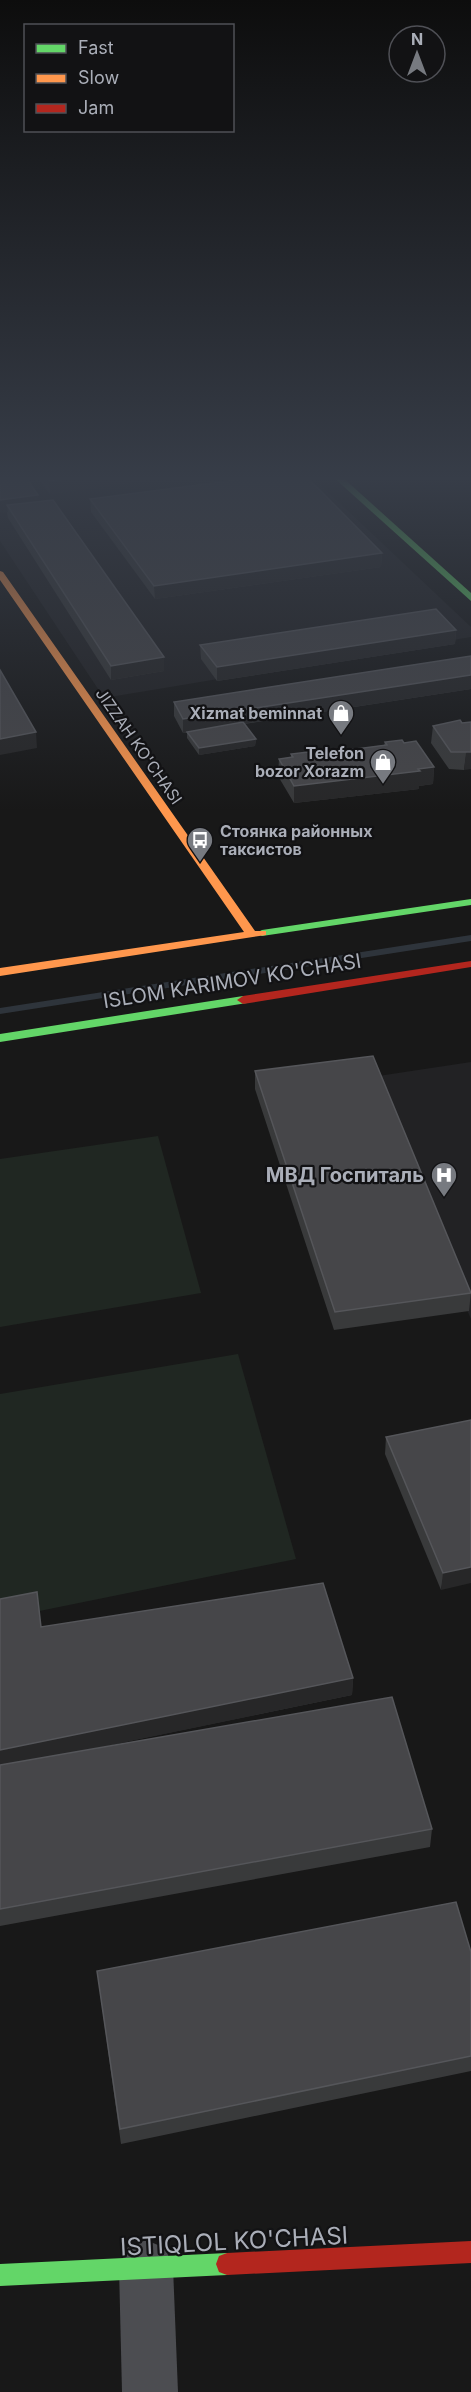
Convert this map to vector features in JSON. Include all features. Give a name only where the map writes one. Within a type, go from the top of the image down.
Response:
[{"type":"street","name":"JIZZAH KO'CHASI","points":[[10,588],[252,935]]},
{"type":"street","points":[[460,588],[471,598]]},
{"type":"street","points":[[0,972],[471,902]]},
{"type":"street","name":"ISLOM KARIMOV KO'CHASI","points":[[0,1038],[471,964]]},
{"type":"street","name":"ISTIQLOL KO'CHASI","points":[[0,2275],[471,2252]]},
{"type":"street","points":[[146,2267],[150,2392]]},
{"type":"shaded area","points":[[31,588],[429,588],[471,627],[471,637],[104,698]]},
{"type":"shaded area","name":"МВД Госпиталь","points":[[471,1062],[471,1319],[365,1078]]},
{"type":"shaded area","points":[[158,1136],[201,1293],[0,1327],[0,1159]]},
{"type":"shaded area","points":[[238,1354],[296,1559],[0,1619],[0,1394]]},
{"type":"building","points":[[60,588],[115,588],[164,657],[111,666]]},
{"type":"building","points":[[436,609],[456,630],[217,667],[200,645]]},
{"type":"building","points":[[471,656],[471,675],[183,719],[174,702]]},
{"type":"building","points":[[0,670],[36,732],[0,739]]},
{"type":"building","points":[[460,720],[462,723],[471,722],[471,752],[451,752],[433,726]]},
{"type":"building","points":[[243,722],[256,739],[199,748],[187,732]]},
{"type":"building","points":[[402,740],[404,743],[416,741],[434,767],[418,769],[420,771],[294,786],[279,759],[293,757],[291,754],[308,752],[310,755],[387,745],[385,742]]},
{"type":"building","points":[[373,1056],[471,1293],[335,1312],[255,1071]]},
{"type":"building","points":[[471,1420],[471,1567],[443,1573],[386,1437]]},
{"type":"building","points":[[323,1583],[353,1678],[0,1750],[0,1599],[37,1592],[41,1627]]},
{"type":"building","points":[[392,1697],[432,1829],[0,1909],[0,1765]]},
{"type":"building","points":[[456,1902],[471,1952],[471,2056],[120,2129],[97,1971]]},
{"type":"waterway","points":[[0,1011],[471,938]]},
{"type":"traffic: fast","points":[[460,588],[471,598]]},
{"type":"traffic: fast","points":[[262,933],[471,902]]},
{"type":"traffic: fast","points":[[0,1038],[243,1000]]},
{"type":"traffic: fast","points":[[0,2275],[227,2264]]},
{"type":"traffic: slow","points":[[10,588],[252,935]]},
{"type":"traffic: slow","points":[[0,972],[262,933]]},
{"type":"traffic: jam","points":[[243,1000],[471,964]]},
{"type":"traffic: jam","points":[[227,2264],[471,2252]]},
{"type":"place","name":"Xizmat beminnat","points":[[341,736]]},
{"type":"place","name":"Telefon bozor Xorazm","points":[[383,785]]},
{"type":"place","name":"Стоянка районных таксистов","points":[[200,863]]},
{"type":"place","name":"МВД Госпиталь","points":[[444,1198]]}]
